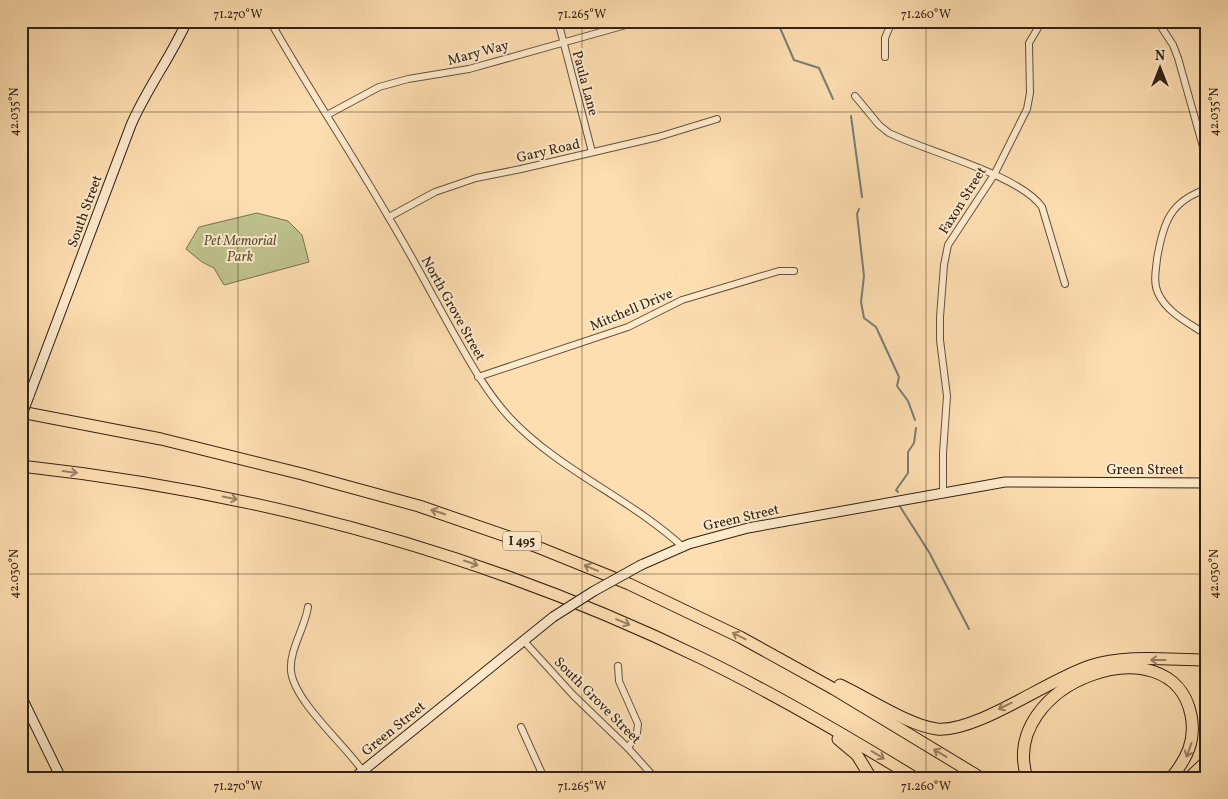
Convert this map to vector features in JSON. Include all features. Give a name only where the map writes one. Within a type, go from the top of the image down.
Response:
[{"type":"highway","name":"I 495","points":[[21,412],[161,439],[302,474],[419,506],[497,532],[592,568],[682,608],[759,647],[834,689],[981,778]]},
{"type":"highway","points":[[21,466],[128,479],[194,490],[288,511],[410,543],[514,578],[602,613],[702,658],[775,696],[915,778]]},
{"type":"highway","points":[[759,647],[921,725],[942,729],[969,723],[1096,664],[1121,660],[1207,660]]},
{"type":"highway","points":[[1026,778],[1023,759],[1026,740],[1032,724],[1046,704],[1063,689],[1084,677],[1102,671],[1121,669],[1141,670],[1162,676],[1175,685],[1186,700],[1192,719],[1192,742],[1184,761],[1171,778]]},
{"type":"highway","points":[[775,696],[847,745],[860,759],[871,778]]},
{"type":"highway","points":[[1189,778],[1207,761]]},
{"type":"main road","name":"South Street","points":[[21,416],[128,131],[148,88],[170,55],[187,21]]},
{"type":"main road","name":"Green Street","points":[[354,778],[553,617],[598,588],[641,565],[683,547],[748,528],[943,491],[1005,482],[1207,483]]},
{"type":"main road","points":[[21,696],[61,778]]},
{"type":"street","name":"North Grove Street","points":[[270,21],[308,89],[327,115],[345,148],[389,217],[478,377],[505,412],[563,463],[654,523],[683,547]]},
{"type":"street","name":"Paula Lane","points":[[558,21],[592,152]]},
{"type":"street","name":"Mary Way","points":[[327,115],[379,87],[408,79],[468,69],[562,41],[640,21]]},
{"type":"street","points":[[885,57],[885,38],[892,21]]},
{"type":"street","name":"Faxon Street","points":[[943,491],[943,453],[947,396],[940,340],[940,317],[944,265],[948,245],[994,175],[1026,110],[1030,93],[1029,43],[1042,21]]},
{"type":"street","points":[[1160,25],[1173,45],[1178,58],[1207,161]]},
{"type":"street","points":[[854,96],[889,134],[994,175],[1026,191],[1042,207],[1065,284]]},
{"type":"street","name":"Gary Road","points":[[389,217],[435,192],[476,178],[658,137],[717,119]]},
{"type":"street","points":[[1207,189],[1181,202],[1165,222],[1155,283],[1162,300],[1171,311],[1207,335]]},
{"type":"street","name":"Mitchell Drive","points":[[478,377],[628,327],[690,298],[779,270],[794,271]]},
{"type":"street","points":[[308,608],[306,621],[290,670],[297,691],[362,770]]},
{"type":"street","name":"South Grove Street","points":[[523,640],[573,695],[628,748],[655,778]]},
{"type":"street","points":[[618,666],[619,681],[638,724],[637,733],[628,748]]},
{"type":"street","points":[[521,727],[544,778]]},
{"type":"green space","name":"Pet Memorial Park","points":[[257,213],[288,221],[302,235],[309,262],[224,285],[214,268],[202,262],[186,249],[199,227]]},
{"type":"waterway","points":[[777,21],[794,60],[819,68],[833,99]]},
{"type":"waterway","points":[[851,116],[862,197]]},
{"type":"waterway","points":[[859,209],[857,214],[864,276],[861,302],[864,318],[876,327],[899,377],[897,386],[908,401],[915,420]]},
{"type":"waterway","points":[[898,492],[896,490],[908,473],[908,452],[914,443],[916,428]]},
{"type":"waterway","points":[[899,505],[929,552],[969,629]]}]
